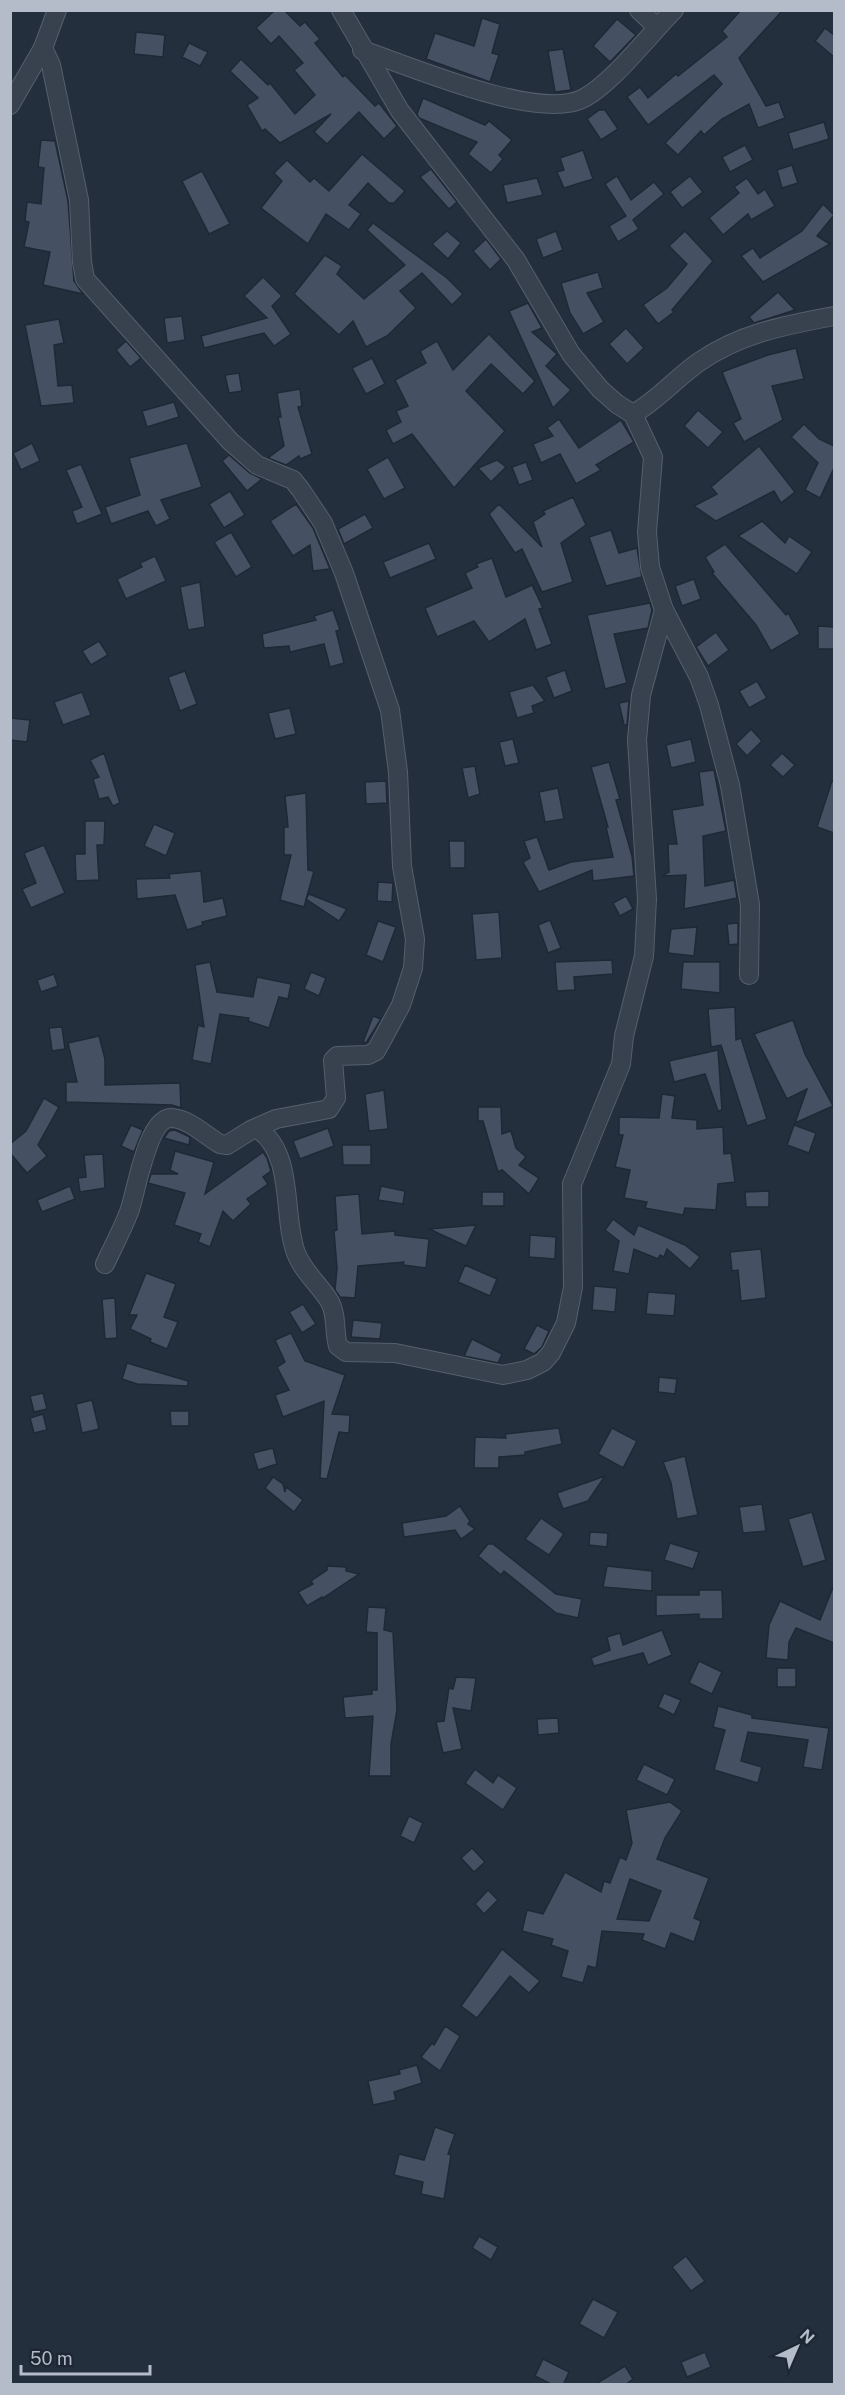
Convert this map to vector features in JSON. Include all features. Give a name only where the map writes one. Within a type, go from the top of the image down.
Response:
[{"type":"street","points":[[10,105],[43,48],[57,10]]},
{"type":"street","points":[[340,10],[400,111],[516,260],[572,354],[600,389],[633,414],[653,457],[647,532],[650,567],[664,610],[699,677],[709,705],[729,785],[750,904],[749,975]]},
{"type":"street","points":[[639,10],[657,27]]},
{"type":"street","points":[[362,50],[477,89],[528,102],[556,104],[582,98],[606,80],[674,10]]},
{"type":"street","points":[[43,48],[51,65],[80,200],[82,262],[85,279],[230,441],[258,465],[293,480],[323,523],[344,573],[390,710],[398,772],[402,866],[415,939],[413,968],[401,1005],[376,1051],[368,1055],[337,1056],[333,1060],[336,1087],[333,1104],[322,1112],[276,1119],[258,1129],[251,1130],[227,1145],[220,1144],[183,1121],[169,1118],[159,1123],[144,1155],[129,1211],[105,1264]]},
{"type":"street","points":[[633,414],[648,405],[697,363],[742,338],[767,329],[834,316]]},
{"type":"street","points":[[258,1129],[281,1161],[285,1180],[287,1220],[296,1254],[330,1302],[335,1315],[338,1346],[346,1352],[395,1353],[503,1375],[527,1370],[543,1362],[551,1353],[566,1323],[573,1287],[572,1184],[621,1064],[624,1036],[644,956],[647,899],[637,740],[641,696],[664,610]]},
{"type":"building","points":[[275,10],[284,10],[300,26],[305,22],[320,39],[315,43],[343,77],[345,75],[375,106],[379,103],[397,126],[384,139],[359,112],[327,144],[314,132],[331,114],[280,143],[265,129],[262,131],[247,105],[258,98],[230,71],[241,59],[268,85],[270,83],[295,114],[315,95],[294,70],[303,63],[279,36],[271,44],[256,28]]},
{"type":"building","points":[[741,10],[783,10],[739,58],[766,106],[779,102],[785,118],[758,128],[749,104],[722,119],[704,135],[701,131],[678,155],[665,143],[722,84],[714,75],[648,125],[627,97],[640,87],[648,98],[676,74],[678,76],[727,37],[722,31]]},
{"type":"building","points":[[482,18],[500,24],[492,53],[499,55],[490,82],[426,59],[435,33],[474,46]]},
{"type":"building","points":[[617,19],[636,35],[610,62],[593,46]]},
{"type":"building","points":[[825,28],[834,35],[834,57],[815,41]]},
{"type":"building","points":[[136,32],[165,35],[163,57],[134,54]]},
{"type":"building","points":[[189,43],[208,52],[200,66],[182,57]]},
{"type":"building","points":[[563,49],[571,90],[555,92],[548,51]]},
{"type":"building","points":[[423,98],[485,125],[489,121],[512,140],[499,155],[503,159],[491,173],[468,154],[477,142],[419,118],[417,114]]},
{"type":"building","points":[[599,110],[605,110],[618,129],[601,140],[587,119]]},
{"type":"building","points":[[824,122],[829,139],[793,150],[788,133]]},
{"type":"building","points":[[41,140],[55,141],[68,201],[74,281],[83,294],[43,285],[50,252],[24,247],[29,222],[25,221],[27,202],[41,204],[44,168],[38,167]]},
{"type":"building","points":[[745,145],[753,160],[730,172],[722,157]]},
{"type":"building","points":[[583,150],[593,179],[564,188],[557,172],[564,170],[560,158]]},
{"type":"building","points":[[362,154],[405,191],[394,203],[389,203],[368,183],[349,205],[361,214],[349,230],[326,214],[308,244],[261,208],[282,181],[274,173],[287,160],[310,182],[314,178],[329,191]]},
{"type":"building","points":[[792,165],[798,183],[782,188],[777,170]]},
{"type":"building","points":[[431,169],[457,202],[449,209],[420,177]]},
{"type":"building","points":[[202,171],[230,224],[209,234],[182,181]]},
{"type":"building","points":[[617,176],[631,200],[654,182],[664,194],[633,220],[639,229],[618,242],[609,226],[626,216],[605,184]]},
{"type":"building","points":[[690,176],[703,192],[682,208],[670,192]]},
{"type":"building","points":[[537,178],[543,195],[507,203],[503,185]]},
{"type":"building","points":[[747,178],[758,194],[765,189],[775,206],[751,220],[748,214],[723,235],[709,218],[739,193],[734,187]]},
{"type":"building","points":[[823,204],[834,215],[817,236],[830,244],[763,282],[741,256],[753,248],[760,258],[802,231]]},
{"type":"building","points":[[373,223],[447,278],[463,294],[452,305],[422,273],[400,291],[416,308],[387,336],[366,347],[353,321],[339,335],[294,294],[325,255],[342,266],[337,274],[364,299],[405,265],[367,230]]},
{"type":"building","points":[[447,231],[461,243],[448,259],[432,244]]},
{"type":"building","points":[[556,231],[563,250],[543,258],[536,239]]},
{"type":"building","points":[[685,231],[713,261],[672,310],[674,312],[658,324],[643,305],[667,288],[687,264],[669,246]]},
{"type":"building","points":[[486,239],[501,259],[490,270],[473,251]]},
{"type":"building","points":[[598,272],[603,288],[587,293],[604,322],[583,334],[570,313],[561,283]]},
{"type":"building","points":[[263,277],[282,296],[272,306],[291,334],[274,346],[264,333],[204,348],[201,336],[267,318],[244,296]]},
{"type":"building","points":[[778,292],[795,310],[754,323],[749,317]]},
{"type":"building","points":[[528,303],[542,328],[532,332],[557,354],[546,366],[571,390],[553,408],[509,311]]},
{"type":"building","points":[[182,316],[185,340],[167,343],[164,318]]},
{"type":"building","points":[[59,319],[64,343],[54,345],[58,386],[72,385],[74,403],[41,406],[25,325]]},
{"type":"building","points":[[626,328],[644,348],[627,364],[609,344]]},
{"type":"building","points":[[489,334],[535,381],[523,394],[491,364],[466,391],[505,431],[454,488],[412,434],[393,444],[386,430],[401,422],[396,411],[408,406],[395,380],[426,363],[420,351],[437,341],[453,370]]},
{"type":"building","points":[[126,341],[141,358],[130,367],[116,350]]},
{"type":"building","points":[[796,348],[804,379],[772,386],[783,420],[744,442],[733,423],[741,419],[722,372],[768,355]]},
{"type":"building","points":[[372,358],[385,384],[366,394],[352,368]]},
{"type":"building","points":[[239,373],[242,391],[229,393],[225,375]]},
{"type":"building","points":[[300,389],[302,406],[298,407],[312,454],[300,459],[299,456],[286,465],[268,458],[284,446],[278,417],[281,417],[277,393]]},
{"type":"building","points":[[174,402],[179,417],[147,427],[142,411]]},
{"type":"building","points":[[698,410],[723,432],[708,448],[684,426]]},
{"type":"building","points":[[559,419],[579,448],[621,420],[634,442],[596,465],[601,470],[576,484],[560,454],[541,463],[533,444],[553,436],[547,428]]},
{"type":"building","points":[[804,424],[819,439],[834,446],[834,468],[820,498],[805,490],[818,463],[791,437]]},
{"type":"building","points":[[32,443],[40,461],[21,470],[13,453]]},
{"type":"building","points":[[187,443],[202,487],[161,500],[170,519],[156,526],[148,511],[111,524],[105,507],[140,495],[129,458]]},
{"type":"building","points":[[759,446],[795,492],[781,503],[774,491],[716,521],[694,506],[717,494],[711,487]]},
{"type":"building","points":[[229,455],[250,473],[262,479],[247,491],[222,461]]},
{"type":"building","points":[[388,457],[405,488],[384,499],[367,469]]},
{"type":"building","points":[[497,460],[506,467],[491,482],[478,468]]},
{"type":"building","points":[[526,462],[533,480],[519,485],[512,467]]},
{"type":"building","points":[[81,464],[102,514],[77,524],[72,511],[82,507],[66,470]]},
{"type":"building","points":[[230,491],[245,515],[224,528],[209,504]]},
{"type":"building","points":[[573,497],[586,525],[561,543],[573,582],[542,592],[522,549],[515,553],[489,514],[499,504],[542,547],[533,522],[545,514],[543,511]]},
{"type":"building","points":[[296,504],[313,528],[330,569],[313,571],[310,545],[293,556],[270,521]]},
{"type":"building","points":[[365,514],[373,528],[344,544],[338,529]]},
{"type":"building","points":[[762,521],[785,543],[789,536],[812,552],[797,574],[738,536]]},
{"type":"building","points":[[611,530],[619,553],[637,548],[642,577],[606,586],[589,537]]},
{"type":"building","points":[[231,532],[252,567],[236,577],[214,542]]},
{"type":"building","points":[[429,543],[436,559],[390,578],[383,562]]},
{"type":"building","points":[[725,544],[786,615],[788,613],[800,634],[771,651],[756,625],[712,573],[714,572],[705,557]]},
{"type":"building","points":[[155,556],[166,581],[126,599],[117,579],[142,567],[140,563]]},
{"type":"building","points":[[492,558],[506,597],[532,585],[543,608],[539,609],[552,644],[536,650],[525,619],[489,642],[474,621],[437,637],[425,608],[472,588],[465,573],[478,567],[476,564]]},
{"type":"building","points":[[694,579],[701,599],[682,606],[675,586]]},
{"type":"building","points":[[200,582],[205,627],[188,630],[180,587]]},
{"type":"building","points":[[650,603],[652,610],[648,628],[614,634],[627,683],[605,689],[587,615]]},
{"type":"building","points":[[333,610],[340,630],[336,631],[344,663],[330,667],[324,644],[290,652],[289,646],[264,648],[262,634],[316,620],[314,616]]},
{"type":"building","points":[[818,626],[834,627],[834,649],[818,649]]},
{"type":"building","points":[[716,632],[729,650],[708,666],[696,647]]},
{"type":"building","points":[[99,641],[108,655],[91,665],[82,651]]},
{"type":"building","points":[[565,670],[572,691],[554,698],[546,677]]},
{"type":"building","points":[[185,671],[197,704],[180,711],[168,677]]},
{"type":"building","points":[[757,681],[767,698],[749,708],[739,691]]},
{"type":"building","points":[[533,685],[545,701],[532,706],[534,713],[517,718],[509,692]]},
{"type":"building","points":[[82,692],[91,715],[63,725],[54,702]]},
{"type":"building","points":[[629,701],[627,725],[624,725],[619,703]]},
{"type":"building","points":[[290,708],[296,734],[275,739],[268,713]]},
{"type":"building","points":[[10,718],[30,720],[27,742],[10,740]]},
{"type":"building","points":[[751,729],[762,741],[747,756],[736,744]]},
{"type":"building","points":[[513,739],[519,763],[505,766],[499,742]]},
{"type":"building","points":[[691,739],[696,762],[671,768],[666,745]]},
{"type":"building","points":[[104,753],[120,803],[113,806],[108,797],[99,799],[93,779],[99,777],[90,760]]},
{"type":"building","points":[[782,753],[795,765],[783,777],[770,765]]},
{"type":"building","points":[[609,762],[620,799],[616,800],[632,856],[634,876],[593,881],[592,870],[539,892],[523,862],[530,858],[524,841],[537,837],[549,870],[571,862],[613,857],[606,827],[608,827],[591,767]]},
{"type":"building","points":[[475,766],[480,794],[468,798],[462,768]]},
{"type":"building","points":[[714,770],[726,831],[703,836],[705,886],[734,880],[737,898],[684,909],[686,875],[662,876],[669,872],[668,844],[677,844],[672,810],[703,805],[699,772]]},
{"type":"building","points":[[386,781],[387,803],[366,804],[365,782]]},
{"type":"building","points":[[832,781],[834,782],[834,833],[817,827]]},
{"type":"building","points":[[558,788],[564,819],[545,822],[539,792]]},
{"type":"building","points":[[306,793],[308,870],[314,871],[304,907],[280,900],[291,855],[284,855],[284,827],[288,827],[285,796]]},
{"type":"building","points":[[85,821],[105,821],[104,845],[97,845],[99,880],[76,881],[75,854],[85,854]]},
{"type":"building","points":[[154,824],[175,833],[166,856],[144,846]]},
{"type":"building","points":[[449,841],[465,841],[465,868],[450,868]]},
{"type":"building","points":[[44,845],[65,893],[31,908],[22,889],[36,883],[24,853]]},
{"type":"building","points":[[201,871],[204,902],[223,898],[227,916],[202,922],[203,925],[187,930],[175,895],[137,899],[136,879],[170,878],[169,874]]},
{"type":"building","points":[[378,882],[393,883],[392,902],[377,901]]},
{"type":"building","points":[[309,894],[347,909],[339,921],[306,899]]},
{"type":"building","points":[[626,896],[633,909],[620,916],[613,903]]},
{"type":"building","points":[[499,912],[502,958],[476,960],[472,914]]},
{"type":"building","points":[[550,920],[561,948],[548,953],[538,925]]},
{"type":"building","points":[[378,921],[396,927],[383,962],[366,955]]},
{"type":"building","points":[[738,923],[738,944],[729,945],[727,924]]},
{"type":"building","points":[[697,927],[694,956],[668,953],[671,929]]},
{"type":"building","points":[[612,960],[613,974],[574,977],[575,990],[557,991],[555,962]]},
{"type":"building","points":[[210,962],[217,992],[253,997],[257,977],[291,984],[288,999],[279,997],[269,1028],[248,1021],[249,1018],[220,1014],[211,1064],[192,1060],[198,1025],[204,1027],[195,965]]},
{"type":"building","points":[[683,962],[720,962],[720,993],[681,989]]},
{"type":"building","points":[[311,972],[326,978],[319,996],[304,989]]},
{"type":"building","points":[[54,974],[58,986],[41,992],[37,980]]},
{"type":"building","points":[[735,1007],[736,1040],[741,1038],[767,1119],[747,1126],[721,1045],[711,1047],[708,1009]]},
{"type":"building","points":[[373,1016],[381,1019],[366,1043],[363,1042]]},
{"type":"building","points":[[793,1020],[805,1054],[833,1106],[795,1123],[807,1089],[787,1099],[754,1034]]},
{"type":"building","points":[[62,1027],[65,1049],[52,1051],[49,1028]]},
{"type":"building","points":[[99,1036],[105,1059],[105,1085],[180,1083],[181,1108],[172,1105],[66,1102],[66,1082],[77,1082],[68,1043]]},
{"type":"building","points":[[718,1050],[722,1110],[718,1111],[705,1074],[674,1082],[669,1061]]},
{"type":"building","points":[[384,1090],[388,1129],[369,1131],[365,1094]]},
{"type":"building","points":[[662,1094],[675,1096],[672,1118],[697,1120],[697,1129],[723,1127],[724,1154],[731,1153],[735,1182],[718,1184],[716,1210],[685,1208],[683,1215],[645,1208],[647,1202],[624,1198],[630,1170],[615,1167],[623,1135],[619,1135],[619,1117],[659,1118]]},
{"type":"building","points":[[44,1098],[59,1107],[38,1145],[47,1156],[27,1173],[10,1153],[10,1144],[26,1131]]},
{"type":"building","points":[[478,1107],[501,1107],[502,1134],[511,1131],[516,1148],[526,1157],[519,1165],[539,1178],[529,1194],[502,1170],[498,1172],[483,1121],[478,1121]]},
{"type":"building","points":[[131,1125],[143,1130],[134,1152],[121,1146]]},
{"type":"building","points":[[794,1125],[816,1133],[809,1153],[787,1145]]},
{"type":"building","points":[[328,1128],[334,1146],[300,1159],[293,1141]]},
{"type":"building","points":[[175,1130],[190,1137],[189,1145],[164,1138],[169,1131]]},
{"type":"building","points":[[342,1145],[371,1145],[371,1165],[343,1165]]},
{"type":"building","points":[[175,1151],[214,1162],[205,1194],[263,1152],[267,1158],[271,1171],[263,1177],[268,1184],[247,1199],[251,1204],[233,1221],[223,1211],[210,1247],[198,1242],[201,1234],[174,1225],[185,1193],[148,1183],[151,1174],[178,1174],[170,1170]]},
{"type":"building","points":[[103,1154],[105,1188],[80,1192],[78,1178],[86,1177],[84,1155]]},
{"type":"building","points":[[70,1186],[75,1199],[42,1212],[37,1200]]},
{"type":"building","points":[[381,1186],[405,1191],[403,1204],[378,1200]]},
{"type":"building","points":[[769,1191],[769,1207],[746,1207],[745,1192]]},
{"type":"building","points":[[482,1192],[504,1192],[504,1206],[482,1206]]},
{"type":"building","points":[[359,1194],[362,1234],[395,1231],[395,1235],[429,1239],[426,1268],[403,1265],[404,1262],[358,1266],[355,1298],[340,1297],[335,1290],[337,1268],[334,1231],[337,1230],[335,1196]]},
{"type":"building","points":[[613,1219],[634,1235],[638,1225],[685,1245],[700,1257],[690,1269],[667,1249],[664,1257],[660,1255],[658,1259],[634,1249],[629,1274],[613,1271],[619,1241],[605,1230]]},
{"type":"building","points":[[476,1225],[466,1246],[429,1229]]},
{"type":"building","points":[[530,1235],[556,1237],[555,1259],[529,1257]]},
{"type":"building","points":[[761,1249],[766,1298],[741,1301],[738,1270],[732,1271],[730,1252]]},
{"type":"building","points":[[465,1265],[497,1279],[490,1296],[458,1282]]},
{"type":"building","points":[[146,1273],[176,1284],[164,1317],[178,1322],[167,1349],[150,1342],[151,1339],[130,1329],[137,1315],[129,1315]]},
{"type":"building","points":[[594,1286],[617,1288],[615,1312],[592,1310]]},
{"type":"building","points":[[648,1292],[676,1294],[674,1316],[646,1314]]},
{"type":"building","points":[[115,1298],[117,1338],[105,1339],[102,1299]]},
{"type":"building","points":[[303,1304],[316,1324],[302,1333],[289,1312]]},
{"type":"building","points":[[353,1320],[382,1323],[380,1339],[351,1337]]},
{"type":"building","points":[[537,1325],[549,1331],[542,1347],[534,1354],[524,1349]]},
{"type":"building","points":[[291,1333],[305,1361],[345,1375],[332,1414],[350,1415],[349,1433],[339,1432],[327,1479],[320,1478],[324,1401],[283,1417],[275,1395],[289,1390],[277,1367],[285,1362],[275,1340]]},
{"type":"building","points":[[472,1339],[502,1354],[498,1363],[464,1356]]},
{"type":"building","points":[[127,1363],[188,1381],[188,1386],[137,1384],[122,1379]]},
{"type":"building","points":[[659,1377],[677,1379],[675,1394],[658,1392]]},
{"type":"building","points":[[43,1393],[47,1409],[34,1412],[30,1396]]},
{"type":"building","points":[[92,1400],[99,1429],[82,1433],[76,1404]]},
{"type":"building","points":[[170,1411],[189,1411],[189,1426],[171,1426]]},
{"type":"building","points":[[43,1414],[47,1430],[34,1433],[30,1418]]},
{"type":"building","points":[[559,1428],[562,1444],[525,1452],[525,1455],[499,1457],[499,1468],[474,1468],[475,1437],[506,1438],[505,1434]]},
{"type":"building","points":[[612,1428],[637,1441],[623,1468],[598,1454]]},
{"type":"building","points":[[273,1448],[277,1464],[258,1470],[253,1453]]},
{"type":"building","points":[[685,1456],[698,1515],[677,1519],[671,1483],[663,1462]]},
{"type":"building","points":[[605,1476],[588,1501],[563,1509],[557,1493]]},
{"type":"building","points":[[273,1477],[283,1484],[285,1492],[286,1487],[303,1500],[294,1512],[265,1488]]},
{"type":"building","points":[[762,1504],[766,1531],[743,1533],[739,1507]]},
{"type":"building","points":[[460,1506],[470,1521],[468,1524],[475,1529],[461,1539],[455,1530],[404,1537],[402,1523],[446,1516]]},
{"type":"building","points":[[812,1512],[826,1560],[803,1567],[788,1519]]},
{"type":"building","points":[[541,1518],[564,1534],[549,1555],[525,1539]]},
{"type":"building","points":[[590,1532],[608,1533],[607,1547],[589,1545]]},
{"type":"building","points":[[670,1543],[699,1552],[693,1569],[664,1560]]},
{"type":"building","points":[[488,1544],[493,1544],[556,1594],[582,1599],[578,1618],[556,1613],[504,1571],[501,1575],[478,1556]]},
{"type":"building","points":[[327,1566],[346,1567],[346,1571],[359,1574],[307,1606],[298,1592],[313,1584],[311,1581],[327,1570]]},
{"type":"building","points":[[607,1566],[652,1571],[652,1591],[603,1587]]},
{"type":"building","points":[[834,1585],[834,1643],[796,1628],[789,1642],[788,1660],[766,1658],[769,1625],[780,1601],[820,1620]]},
{"type":"building","points":[[699,1590],[722,1590],[723,1619],[699,1619],[699,1614],[656,1616],[656,1595],[699,1595]]},
{"type":"building","points":[[368,1607],[386,1608],[384,1630],[393,1632],[397,1710],[391,1744],[391,1776],[369,1776],[373,1716],[345,1718],[343,1697],[372,1694],[372,1690],[377,1690],[377,1633],[366,1632]]},
{"type":"building","points":[[662,1630],[672,1655],[648,1665],[643,1653],[594,1666],[591,1658],[610,1650],[607,1637],[620,1633],[623,1645]]},
{"type":"building","points":[[699,1661],[722,1672],[712,1694],[689,1683]]},
{"type":"building","points":[[777,1668],[796,1668],[796,1687],[777,1687]]},
{"type":"building","points":[[456,1677],[476,1678],[471,1711],[453,1708],[462,1749],[443,1753],[436,1722],[444,1721],[449,1688],[453,1689]]},
{"type":"building","points":[[664,1693],[681,1700],[674,1715],[658,1707]]},
{"type":"building","points":[[718,1706],[752,1715],[752,1718],[829,1728],[822,1770],[803,1767],[808,1740],[748,1732],[741,1761],[762,1767],[758,1783],[714,1770],[725,1730],[713,1727]]},
{"type":"building","points":[[558,1718],[559,1733],[538,1735],[537,1719]]},
{"type":"building","points":[[644,1764],[675,1779],[667,1795],[636,1780]]},
{"type":"building","points":[[475,1769],[493,1783],[498,1775],[517,1788],[503,1810],[465,1783]]},
{"type":"building","points":[[670,1802],[682,1811],[665,1838],[657,1859],[709,1878],[694,1918],[701,1921],[694,1942],[671,1933],[665,1949],[642,1940],[644,1934],[602,1931],[596,1968],[588,1966],[583,1983],[561,1977],[568,1951],[551,1945],[553,1939],[522,1931],[527,1910],[543,1914],[565,1872],[601,1892],[604,1881],[610,1883],[620,1857],[626,1860],[632,1843],[626,1810]],"holes":[[[630,1879],[661,1891],[649,1921],[617,1919]]]},
{"type":"building","points":[[409,1816],[423,1823],[414,1843],[400,1836]]},
{"type":"building","points":[[472,1848],[485,1862],[474,1872],[461,1858]]},
{"type":"building","points":[[488,1890],[498,1900],[484,1914],[475,1904]]},
{"type":"building","points":[[502,1949],[540,1981],[529,1993],[510,1976],[477,2018],[461,2006]]},
{"type":"building","points":[[445,2026],[460,2036],[440,2071],[421,2057],[432,2043],[434,2045]]},
{"type":"building","points":[[417,2065],[422,2083],[394,2092],[396,2100],[373,2105],[368,2081],[400,2074],[399,2070]]},
{"type":"building","points":[[435,2127],[455,2134],[448,2154],[451,2155],[444,2199],[421,2194],[423,2182],[394,2175],[399,2154],[424,2160]]},
{"type":"building","points":[[479,2236],[498,2247],[491,2260],[472,2248]]},
{"type":"building","points":[[686,2256],[705,2281],[691,2291],[672,2267]]},
{"type":"building","points":[[593,2299],[618,2312],[604,2338],[579,2324]]},
{"type":"building","points":[[705,2352],[711,2367],[687,2377],[681,2362]]},
{"type":"building","points":[[543,2359],[569,2372],[563,2385],[553,2385],[535,2376]]},
{"type":"building","points":[[625,2366],[633,2379],[625,2385],[594,2385]]}]
